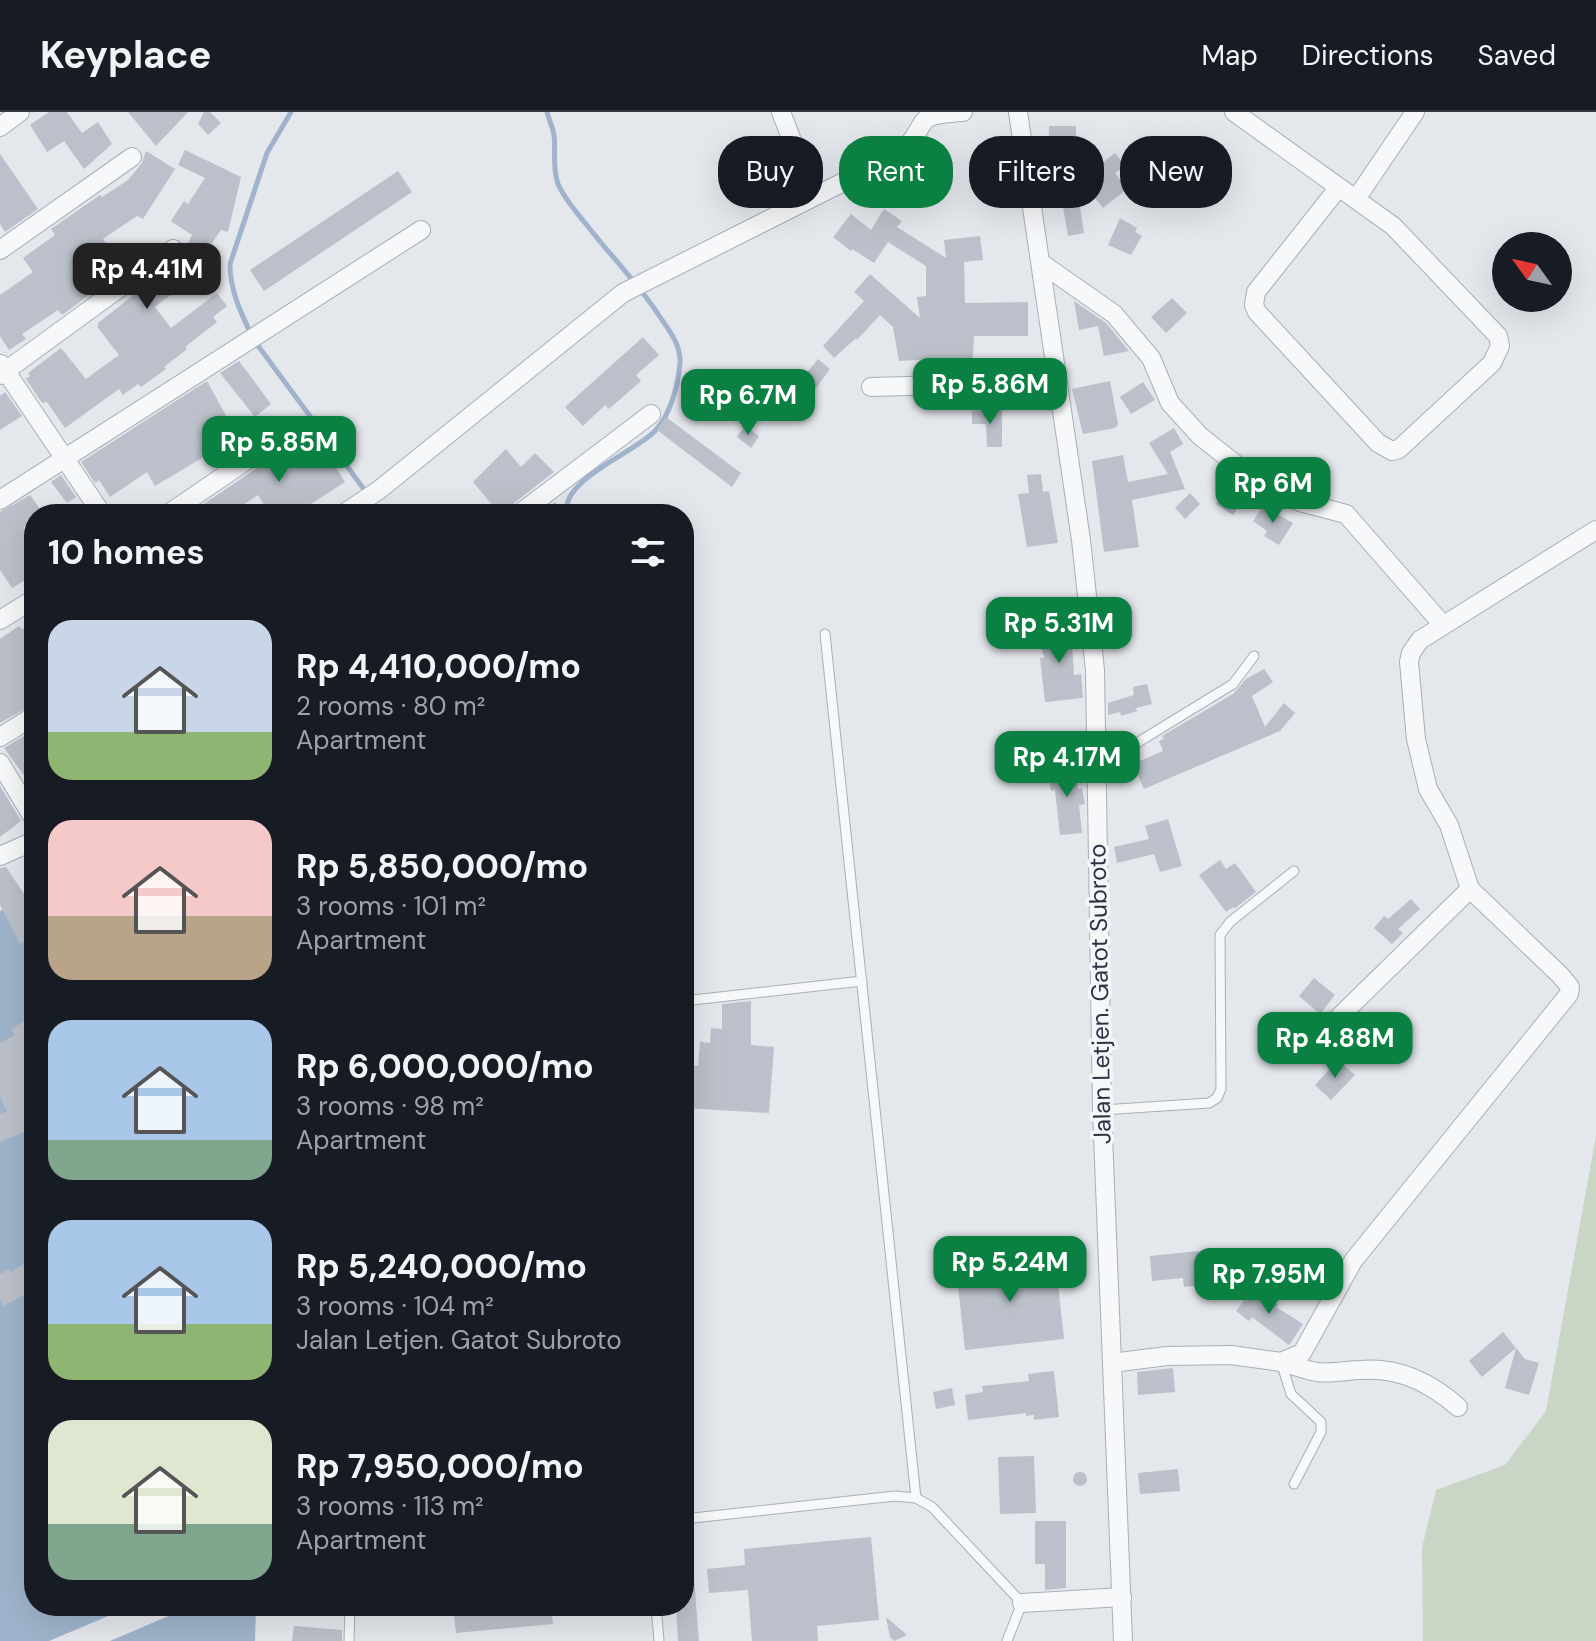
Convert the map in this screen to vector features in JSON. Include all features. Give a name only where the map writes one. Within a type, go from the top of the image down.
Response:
[{"type":"street","points":[[0,127],[20,112]]},
{"type":"street","points":[[781,112],[790,136]]},
{"type":"street","points":[[823,190],[901,153],[925,118],[932,114],[963,112]]},
{"type":"street","name":"Jalan Letjen. Gatot Subroto","points":[[1018,112],[1058,382],[1095,670],[1102,1110],[1126,1639]]},
{"type":"street","points":[[1234,112],[1356,199],[1408,239],[1498,336],[1500,346],[1492,363],[1399,449],[1392,451],[1378,443],[1257,312],[1254,305],[1254,297],[1260,287],[1339,187]]},
{"type":"street","points":[[1356,199],[1415,112]]},
{"type":"street","points":[[0,250],[132,157]]},
{"type":"street","points":[[357,504],[379,490],[623,293],[787,208]]},
{"type":"street","points":[[0,500],[421,230]]},
{"type":"street","points":[[95,504],[2,370],[173,249]]},
{"type":"street","points":[[1041,263],[1114,314],[1151,358],[1170,403],[1200,436],[1271,487],[1300,502],[1346,514],[1443,625]]},
{"type":"street","points":[[871,387],[1058,382]]},
{"type":"street","points":[[532,504],[651,414]]},
{"type":"street","points":[[183,504],[256,454]]},
{"type":"street","points":[[1281,1362],[1302,1353],[1353,1261],[1569,994],[1570,987],[1560,975],[1470,889],[1449,825],[1428,789],[1416,739],[1409,673],[1411,653],[1420,640],[1596,530]]},
{"type":"street","points":[[0,620],[24,605]]},
{"type":"street","points":[[0,737],[24,722]]},
{"type":"street","points":[[0,763],[24,803]]},
{"type":"street","points":[[0,856],[24,845]]},
{"type":"street","points":[[1333,1023],[1470,889]]},
{"type":"street","points":[[1112,1363],[1167,1356],[1231,1355],[1281,1362],[1319,1373],[1362,1369],[1403,1374],[1425,1384],[1458,1407]]},
{"type":"street","points":[[1022,1603],[1122,1597]]},
{"type":"lane","points":[[825,634],[916,1498]]},
{"type":"lane","points":[[1096,768],[1233,684],[1254,656]]},
{"type":"lane","points":[[1102,1110],[1209,1103],[1217,1098],[1221,1089],[1220,935],[1230,922],[1294,871]]},
{"type":"lane","points":[[694,1000],[862,981]]},
{"type":"lane","points":[[1281,1362],[1291,1394],[1321,1422],[1321,1432],[1294,1484]]},
{"type":"lane","points":[[694,1518],[895,1496],[916,1498],[932,1507],[1022,1603],[1007,1641]]},
{"type":"lane","points":[[349,1641],[350,1616]]},
{"type":"lane","points":[[657,1616],[659,1641]]},
{"type":"green space","points":[[1596,1136],[1596,1641],[1423,1641],[1422,1548],[1436,1490],[1505,1465],[1546,1411]]},
{"type":"water","points":[[24,898],[24,1616],[256,1616],[255,1641],[0,1641],[0,911]]},
{"type":"pier","points":[[108,1616],[169,1616],[110,1641],[49,1641]]},
{"type":"building","points":[[49,112],[67,112],[82,133],[98,122],[112,144],[84,169],[64,141],[47,152],[30,125]]},
{"type":"building","points":[[128,112],[188,112],[156,146]]},
{"type":"building","points":[[204,112],[210,112],[221,123],[208,135],[198,124]]},
{"type":"building","points":[[1049,126],[1076,126],[1076,136],[1049,136]]},
{"type":"building","points":[[185,150],[241,177],[228,232],[221,230],[181,287],[155,307],[171,328],[217,293],[227,306],[213,317],[217,322],[185,347],[187,349],[164,367],[166,369],[141,387],[138,384],[123,395],[119,389],[65,428],[47,402],[42,403],[26,379],[30,376],[28,373],[61,348],[86,379],[119,355],[98,328],[98,323],[180,259],[192,235],[171,221],[184,201],[188,204],[205,178],[178,165]]},
{"type":"building","points":[[146,151],[175,169],[143,219],[137,216],[103,239],[117,261],[114,267],[87,285],[92,292],[77,304],[62,315],[58,310],[22,334],[26,339],[9,350],[0,336],[0,295],[33,272],[23,258],[55,235],[51,229],[128,180],[142,163]]},
{"type":"building","points":[[1115,153],[1120,160],[1120,170],[1115,173],[1120,180],[1120,195],[1104,207],[1104,162]]},
{"type":"building","points":[[0,154],[38,209],[5,232],[0,224]]},
{"type":"building","points":[[398,171],[412,192],[264,291],[250,270]]},
{"type":"building","points":[[1063,208],[1080,208],[1084,233],[1068,236]]},
{"type":"building","points":[[884,209],[902,221],[897,227],[946,258],[944,240],[980,236],[983,260],[964,262],[965,303],[1028,302],[1028,336],[974,336],[972,372],[960,373],[960,369],[949,368],[950,358],[899,361],[893,327],[880,315],[857,340],[834,358],[823,346],[864,301],[854,292],[870,274],[920,318],[917,297],[926,296],[926,266],[888,242],[874,263],[833,237],[851,214],[871,230]]},
{"type":"building","points":[[1120,218],[1137,228],[1135,232],[1142,236],[1131,255],[1108,245]]},
{"type":"building","points":[[1172,298],[1187,313],[1166,333],[1151,317]]},
{"type":"building","points":[[1074,301],[1106,323],[1129,351],[1104,356],[1098,326],[1079,330]]},
{"type":"building","points":[[643,337],[659,355],[636,375],[641,381],[609,409],[605,405],[583,426],[565,407]]},
{"type":"building","points":[[818,359],[830,369],[808,399],[811,401],[800,412],[788,400],[801,388],[797,385]]},
{"type":"building","points":[[239,361],[271,404],[255,417],[220,373]]},
{"type":"building","points":[[207,381],[234,430],[218,439],[222,446],[155,486],[147,472],[110,497],[99,480],[95,483],[81,462]]},
{"type":"building","points":[[1110,381],[1118,424],[1115,428],[1083,434],[1072,389]]},
{"type":"building","points":[[1143,382],[1155,400],[1131,414],[1120,397]]},
{"type":"building","points":[[5,392],[22,416],[0,430],[0,396]]},
{"type":"building","points":[[982,396],[982,409],[960,409],[960,397]]},
{"type":"building","points":[[1002,410],[1002,447],[987,447],[986,424],[972,424],[972,411]]},
{"type":"building","points":[[666,417],[741,473],[732,487],[657,430]]},
{"type":"building","points":[[745,426],[759,436],[751,448],[737,437]]},
{"type":"building","points":[[1174,428],[1183,444],[1170,452],[1185,489],[1132,500],[1139,547],[1104,552],[1092,461],[1123,455],[1128,482],[1168,474],[1149,443]]},
{"type":"building","points":[[292,438],[309,468],[329,456],[345,482],[311,504],[264,504],[258,495],[244,504],[204,504],[263,464],[268,454]]},
{"type":"building","points":[[506,449],[521,467],[535,453],[554,472],[513,504],[492,504],[473,482]]},
{"type":"building","points":[[1041,474],[1043,492],[1049,491],[1058,543],[1027,547],[1018,494],[1029,493],[1027,475]]},
{"type":"building","points":[[61,475],[76,497],[67,503],[51,482]]},
{"type":"building","points":[[1223,491],[1241,503],[1233,515],[1216,504]]},
{"type":"building","points":[[1190,493],[1200,504],[1185,519],[1175,508]]},
{"type":"building","points":[[30,495],[36,504],[24,504],[24,581],[12,588],[0,570],[0,512]]},
{"type":"building","points":[[1263,506],[1293,523],[1279,545],[1264,536],[1267,531],[1253,521]]},
{"type":"building","points":[[1069,623],[1074,644],[1074,675],[1081,674],[1083,698],[1045,702],[1040,658],[1044,658],[1038,631]]},
{"type":"building","points":[[19,626],[24,628],[24,710],[0,723],[0,639]]},
{"type":"building","points":[[1264,669],[1273,682],[1252,696],[1265,727],[1284,703],[1295,713],[1280,731],[1144,789],[1133,764],[1163,751],[1159,741],[1164,739],[1162,736],[1233,694],[1246,679]]},
{"type":"building","points":[[1147,684],[1152,704],[1121,716],[1120,712],[1108,715],[1108,703],[1134,695],[1133,687]]},
{"type":"building","points":[[24,736],[24,775],[4,748]]},
{"type":"building","points":[[1075,766],[1078,789],[1082,788],[1085,804],[1079,805],[1082,833],[1060,835],[1055,790],[1051,791],[1048,771]]},
{"type":"building","points":[[0,786],[21,821],[0,837]]},
{"type":"building","points":[[1168,819],[1182,866],[1160,872],[1154,854],[1117,863],[1114,847],[1149,839],[1145,826]]},
{"type":"building","points":[[1220,860],[1226,869],[1235,863],[1256,892],[1226,912],[1199,875]]},
{"type":"building","points":[[6,867],[24,894],[24,942],[20,944],[0,905],[0,868]]},
{"type":"building","points":[[1411,899],[1420,909],[1398,929],[1403,933],[1392,944],[1374,928],[1384,916],[1388,919]]},
{"type":"building","points":[[1314,978],[1335,995],[1320,1014],[1299,996]]},
{"type":"building","points":[[751,1001],[751,1045],[774,1047],[769,1113],[694,1109],[694,1066],[698,1066],[700,1042],[710,1043],[711,1028],[722,1029],[722,1004]]},
{"type":"building","points":[[24,1020],[24,1132],[0,1142],[0,1114],[7,1111],[0,1097],[0,1043],[15,1035],[11,1030]]},
{"type":"building","points":[[1338,1060],[1355,1075],[1331,1100],[1315,1085]]},
{"type":"building","points":[[1082,1249],[1083,1264],[1069,1266],[1067,1251]]},
{"type":"building","points":[[1199,1251],[1202,1285],[1184,1287],[1183,1278],[1152,1281],[1150,1256]]},
{"type":"building","points":[[1055,1257],[1064,1339],[965,1350],[956,1268]]},
{"type":"building","points":[[24,1264],[24,1295],[4,1306],[0,1298],[0,1274],[9,1269],[11,1272]]},
{"type":"building","points":[[1254,1287],[1278,1305],[1276,1307],[1303,1324],[1289,1345],[1252,1317],[1249,1321],[1236,1311]]},
{"type":"building","points":[[1503,1332],[1516,1348],[1482,1377],[1469,1361]]},
{"type":"building","points":[[1516,1348],[1525,1359],[1539,1363],[1529,1395],[1505,1388]]},
{"type":"building","points":[[1173,1368],[1175,1392],[1138,1395],[1137,1372]]},
{"type":"building","points":[[1054,1371],[1059,1417],[1034,1420],[1034,1415],[1026,1416],[1026,1413],[968,1420],[965,1395],[983,1392],[982,1386],[1029,1381],[1028,1374]]},
{"type":"building","points":[[952,1388],[955,1405],[936,1409],[933,1392]]},
{"type":"building","points":[[1034,1456],[1036,1513],[1000,1514],[998,1457]]},
{"type":"building","points":[[1178,1469],[1180,1491],[1140,1494],[1138,1473]]},
{"type":"building","points":[[1080,1472],[1087,1479],[1080,1486],[1073,1479]]},
{"type":"building","points":[[1035,1521],[1066,1521],[1066,1588],[1045,1590],[1045,1564],[1035,1564]]},
{"type":"building","points":[[871,1537],[879,1620],[817,1626],[818,1641],[752,1641],[748,1590],[709,1593],[707,1569],[745,1565],[744,1549]]},
{"type":"building","points":[[694,1578],[699,1641],[678,1641],[677,1616],[694,1616]]},
{"type":"building","points":[[454,1616],[552,1616],[553,1624],[456,1633]]},
{"type":"building","points":[[886,1617],[907,1635],[894,1641],[890,1637]]},
{"type":"building","points":[[294,1626],[342,1630],[342,1641],[292,1641]]},
{"type":"waterway","points":[[251,334],[234,292],[230,264],[267,153],[291,112]]},
{"type":"waterway","points":[[547,112],[554,135],[558,184],[574,210],[650,302],[673,337],[680,356],[675,390],[661,424],[645,440],[586,479],[574,490],[568,504]]},
{"type":"waterway","points":[[256,343],[366,492]]}]
